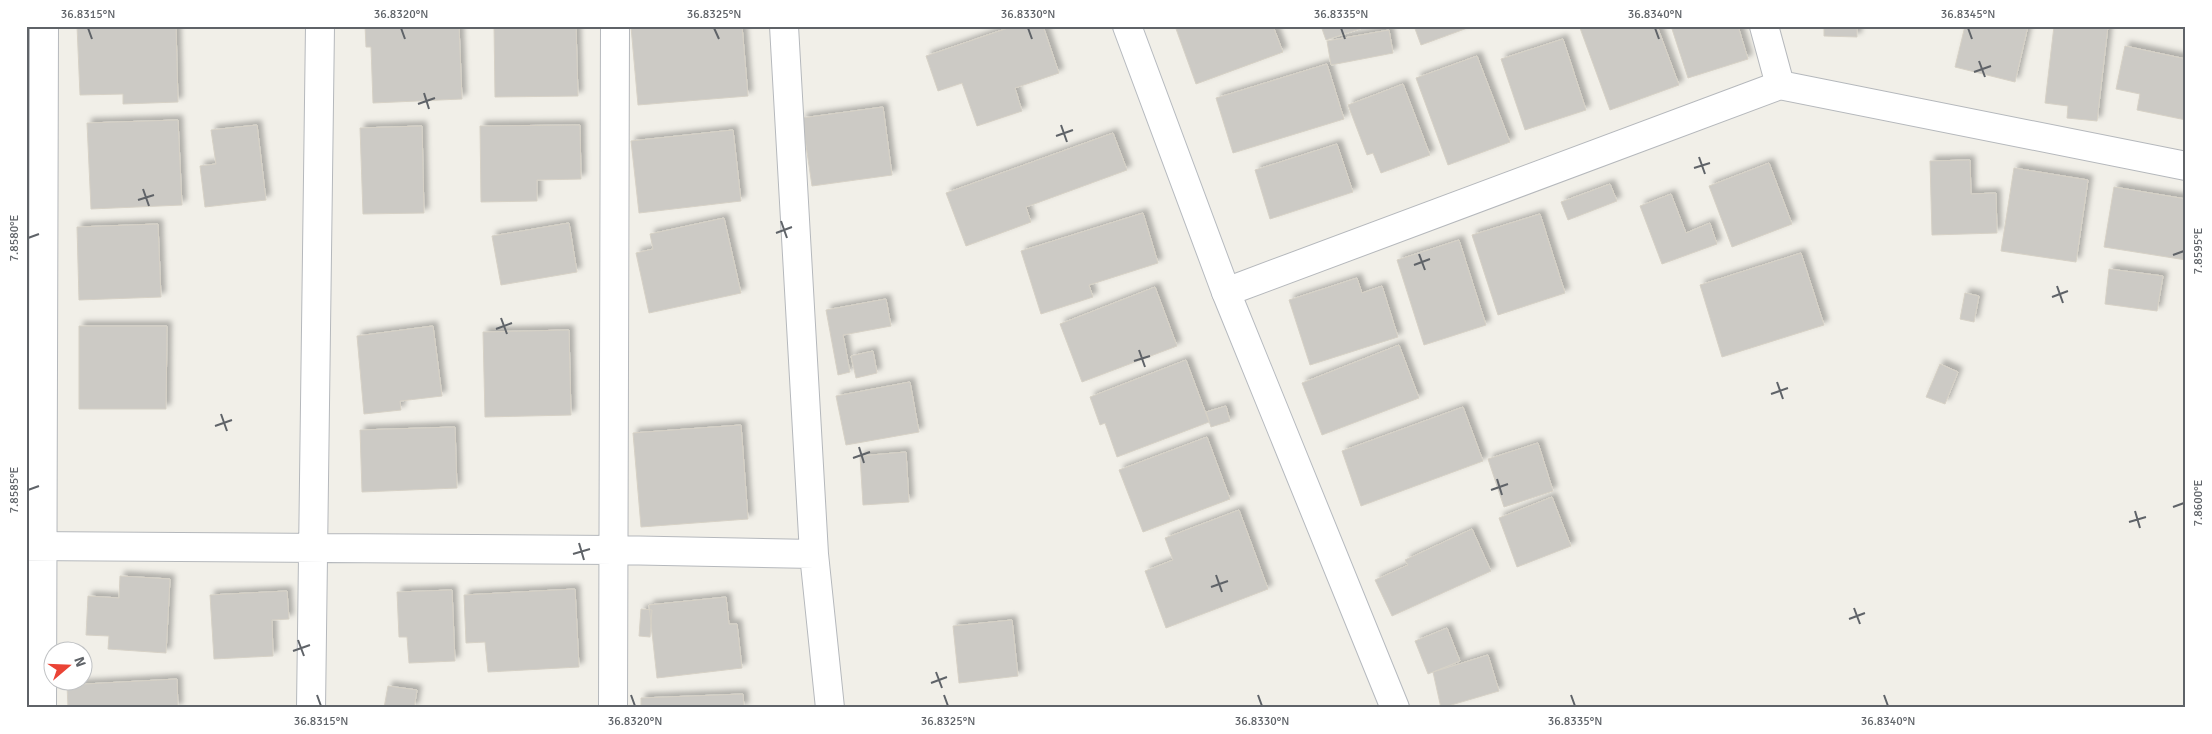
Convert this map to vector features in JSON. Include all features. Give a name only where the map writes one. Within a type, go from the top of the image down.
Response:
[{"type":"street","points":[[42,708],[34,546],[44,26]]},
{"type":"street","points":[[311,708],[320,26]]},
{"type":"street","points":[[613,708],[615,26]]},
{"type":"street","points":[[784,26],[814,554],[830,708]]},
{"type":"street","points":[[1127,26],[1226,292],[1396,708]]},
{"type":"street","points":[[1764,26],[1780,85]]},
{"type":"street","points":[[1226,292],[1780,85],[2186,166]]},
{"type":"street","points":[[34,546],[614,550],[814,554]]},
{"type":"building","points":[[77,26],[176,26],[178,102],[123,104],[123,94],[80,95]]},
{"type":"building","points":[[365,26],[459,26],[462,99],[373,103],[371,47],[366,47]]},
{"type":"building","points":[[494,26],[576,26],[578,96],[495,97]]},
{"type":"building","points":[[742,26],[748,96],[638,105],[631,27]]},
{"type":"building","points":[[1014,26],[1043,26],[1059,73],[1015,88],[1022,111],[977,126],[962,83],[938,91],[926,56]]},
{"type":"building","points":[[1175,26],[1273,26],[1283,52],[1196,84]]},
{"type":"building","points":[[1321,26],[1369,26],[1326,40]]},
{"type":"building","points":[[1414,26],[1473,26],[1421,45]]},
{"type":"building","points":[[1584,26],[1657,26],[1679,85],[1610,110],[1580,28]]},
{"type":"building","points":[[1671,26],[1738,26],[1748,59],[1688,78]]},
{"type":"building","points":[[1824,26],[1857,26],[1857,37],[1824,36]]},
{"type":"building","points":[[1965,26],[2028,26],[2015,82],[1955,67]]},
{"type":"building","points":[[2054,26],[2108,26],[2097,121],[2067,118],[2068,106],[2045,103]]},
{"type":"building","points":[[1389,30],[1393,53],[1331,65],[1327,41]]},
{"type":"building","points":[[1563,39],[1586,110],[1525,130],[1501,59]]},
{"type":"building","points":[[2125,46],[2186,59],[2186,120],[2137,110],[2140,94],[2116,89]]},
{"type":"building","points":[[1477,56],[1510,142],[1448,165],[1416,78]]},
{"type":"building","points":[[1327,64],[1344,119],[1233,153],[1216,98]]},
{"type":"building","points":[[1403,84],[1430,155],[1381,173],[1373,153],[1367,155],[1348,105]]},
{"type":"building","points":[[883,107],[892,175],[812,186],[802,118]]},
{"type":"building","points":[[178,120],[182,205],[91,209],[87,123]]},
{"type":"building","points":[[257,125],[266,200],[205,207],[200,166],[216,164],[211,130]]},
{"type":"building","points":[[580,125],[581,179],[537,180],[537,201],[481,202],[480,126]]},
{"type":"building","points":[[422,126],[424,213],[363,214],[360,128]]},
{"type":"building","points":[[733,130],[741,201],[639,213],[631,141]]},
{"type":"building","points":[[1113,133],[1127,170],[1026,207],[1031,222],[966,246],[946,193]]},
{"type":"building","points":[[1337,144],[1353,192],[1270,219],[1255,170]]},
{"type":"building","points":[[1970,160],[1971,194],[1996,193],[1997,233],[1932,235],[1930,161]]},
{"type":"building","points":[[1769,163],[1792,224],[1732,247],[1709,186]]},
{"type":"building","points":[[2014,168],[2088,180],[2076,262],[2001,251]]},
{"type":"building","points":[[1610,184],[1617,201],[1568,220],[1561,202]]},
{"type":"building","points":[[2114,187],[2186,199],[2186,260],[2104,247]]},
{"type":"building","points":[[1671,194],[1686,233],[1710,223],[1717,244],[1662,264],[1640,206]]},
{"type":"building","points":[[1143,213],[1158,263],[1089,285],[1093,297],[1041,314],[1021,251]]},
{"type":"building","points":[[1540,214],[1565,293],[1498,315],[1472,235]]},
{"type":"building","points":[[724,218],[741,293],[649,313],[636,253],[653,249],[650,234]]},
{"type":"building","points":[[569,223],[577,272],[501,285],[492,236]]},
{"type":"building","points":[[158,224],[161,297],[79,300],[77,227]]},
{"type":"building","points":[[1459,240],[1486,325],[1424,345],[1397,260]]},
{"type":"building","points":[[1801,253],[1824,325],[1722,357],[1700,285]]},
{"type":"building","points":[[2109,269],[2163,276],[2157,311],[2105,304]]},
{"type":"building","points":[[1357,278],[1362,293],[1382,286],[1398,337],[1310,365],[1289,300]]},
{"type":"building","points":[[1155,287],[1177,346],[1082,382],[1060,324]]},
{"type":"building","points":[[1965,293],[1979,296],[1974,322],[1960,319]]},
{"type":"building","points":[[886,299],[891,326],[843,335],[850,372],[838,375],[826,310]]},
{"type":"building","points":[[79,326],[167,326],[166,409],[79,409]]},
{"type":"building","points":[[433,326],[442,396],[400,401],[401,410],[364,414],[357,336]]},
{"type":"building","points":[[569,330],[571,415],[485,417],[483,332]]},
{"type":"building","points":[[1399,345],[1419,398],[1322,435],[1302,383]]},
{"type":"building","points":[[873,351],[877,373],[856,378],[851,356]]},
{"type":"building","points":[[1186,360],[1209,422],[1117,457],[1105,423],[1100,425],[1090,397]]},
{"type":"building","points":[[1940,364],[1958,372],[1945,404],[1926,397]]},
{"type":"building","points":[[910,382],[919,432],[846,445],[836,396]]},
{"type":"building","points":[[1226,406],[1230,421],[1211,427],[1206,412]]},
{"type":"building","points":[[1463,407],[1483,461],[1361,506],[1342,451]]},
{"type":"building","points":[[741,425],[748,519],[641,527],[633,433]]},
{"type":"building","points":[[455,427],[457,488],[362,492],[360,430]]},
{"type":"building","points":[[1207,437],[1230,499],[1143,532],[1119,470]]},
{"type":"building","points":[[1538,443],[1553,491],[1504,507],[1488,459]]},
{"type":"building","points":[[26,446],[36,517],[26,518]]},
{"type":"building","points":[[906,452],[909,502],[863,505],[860,456]]},
{"type":"building","points":[[1552,497],[1571,546],[1517,567],[1499,518]]},
{"type":"building","points":[[1239,510],[1268,589],[1166,628],[1145,571],[1173,560],[1165,538]]},
{"type":"building","points":[[1472,529],[1491,571],[1392,616],[1375,580],[1408,565],[1405,560]]},
{"type":"building","points":[[120,576],[170,579],[166,653],[108,649],[109,636],[86,635],[88,596],[119,598]]},
{"type":"building","points":[[575,589],[579,667],[488,672],[485,642],[466,643],[464,595]]},
{"type":"building","points":[[452,590],[455,661],[409,663],[407,637],[399,637],[397,592]]},
{"type":"building","points":[[287,591],[289,619],[272,620],[273,656],[214,659],[210,595]]},
{"type":"building","points":[[726,597],[729,624],[737,624],[742,668],[657,678],[649,605]]},
{"type":"building","points":[[641,609],[652,610],[650,637],[639,636]]},
{"type":"building","points":[[1012,620],[1018,676],[959,683],[953,626]]},
{"type":"building","points":[[1447,628],[1460,661],[1428,674],[1415,641]]},
{"type":"building","points":[[1488,655],[1499,691],[1441,708],[1433,672]]},
{"type":"building","points":[[177,679],[178,708],[68,708],[67,692],[92,692],[92,684]]},
{"type":"building","points":[[388,686],[417,690],[414,708],[384,708]]},
{"type":"building","points":[[743,694],[744,708],[641,708],[641,698]]}]
